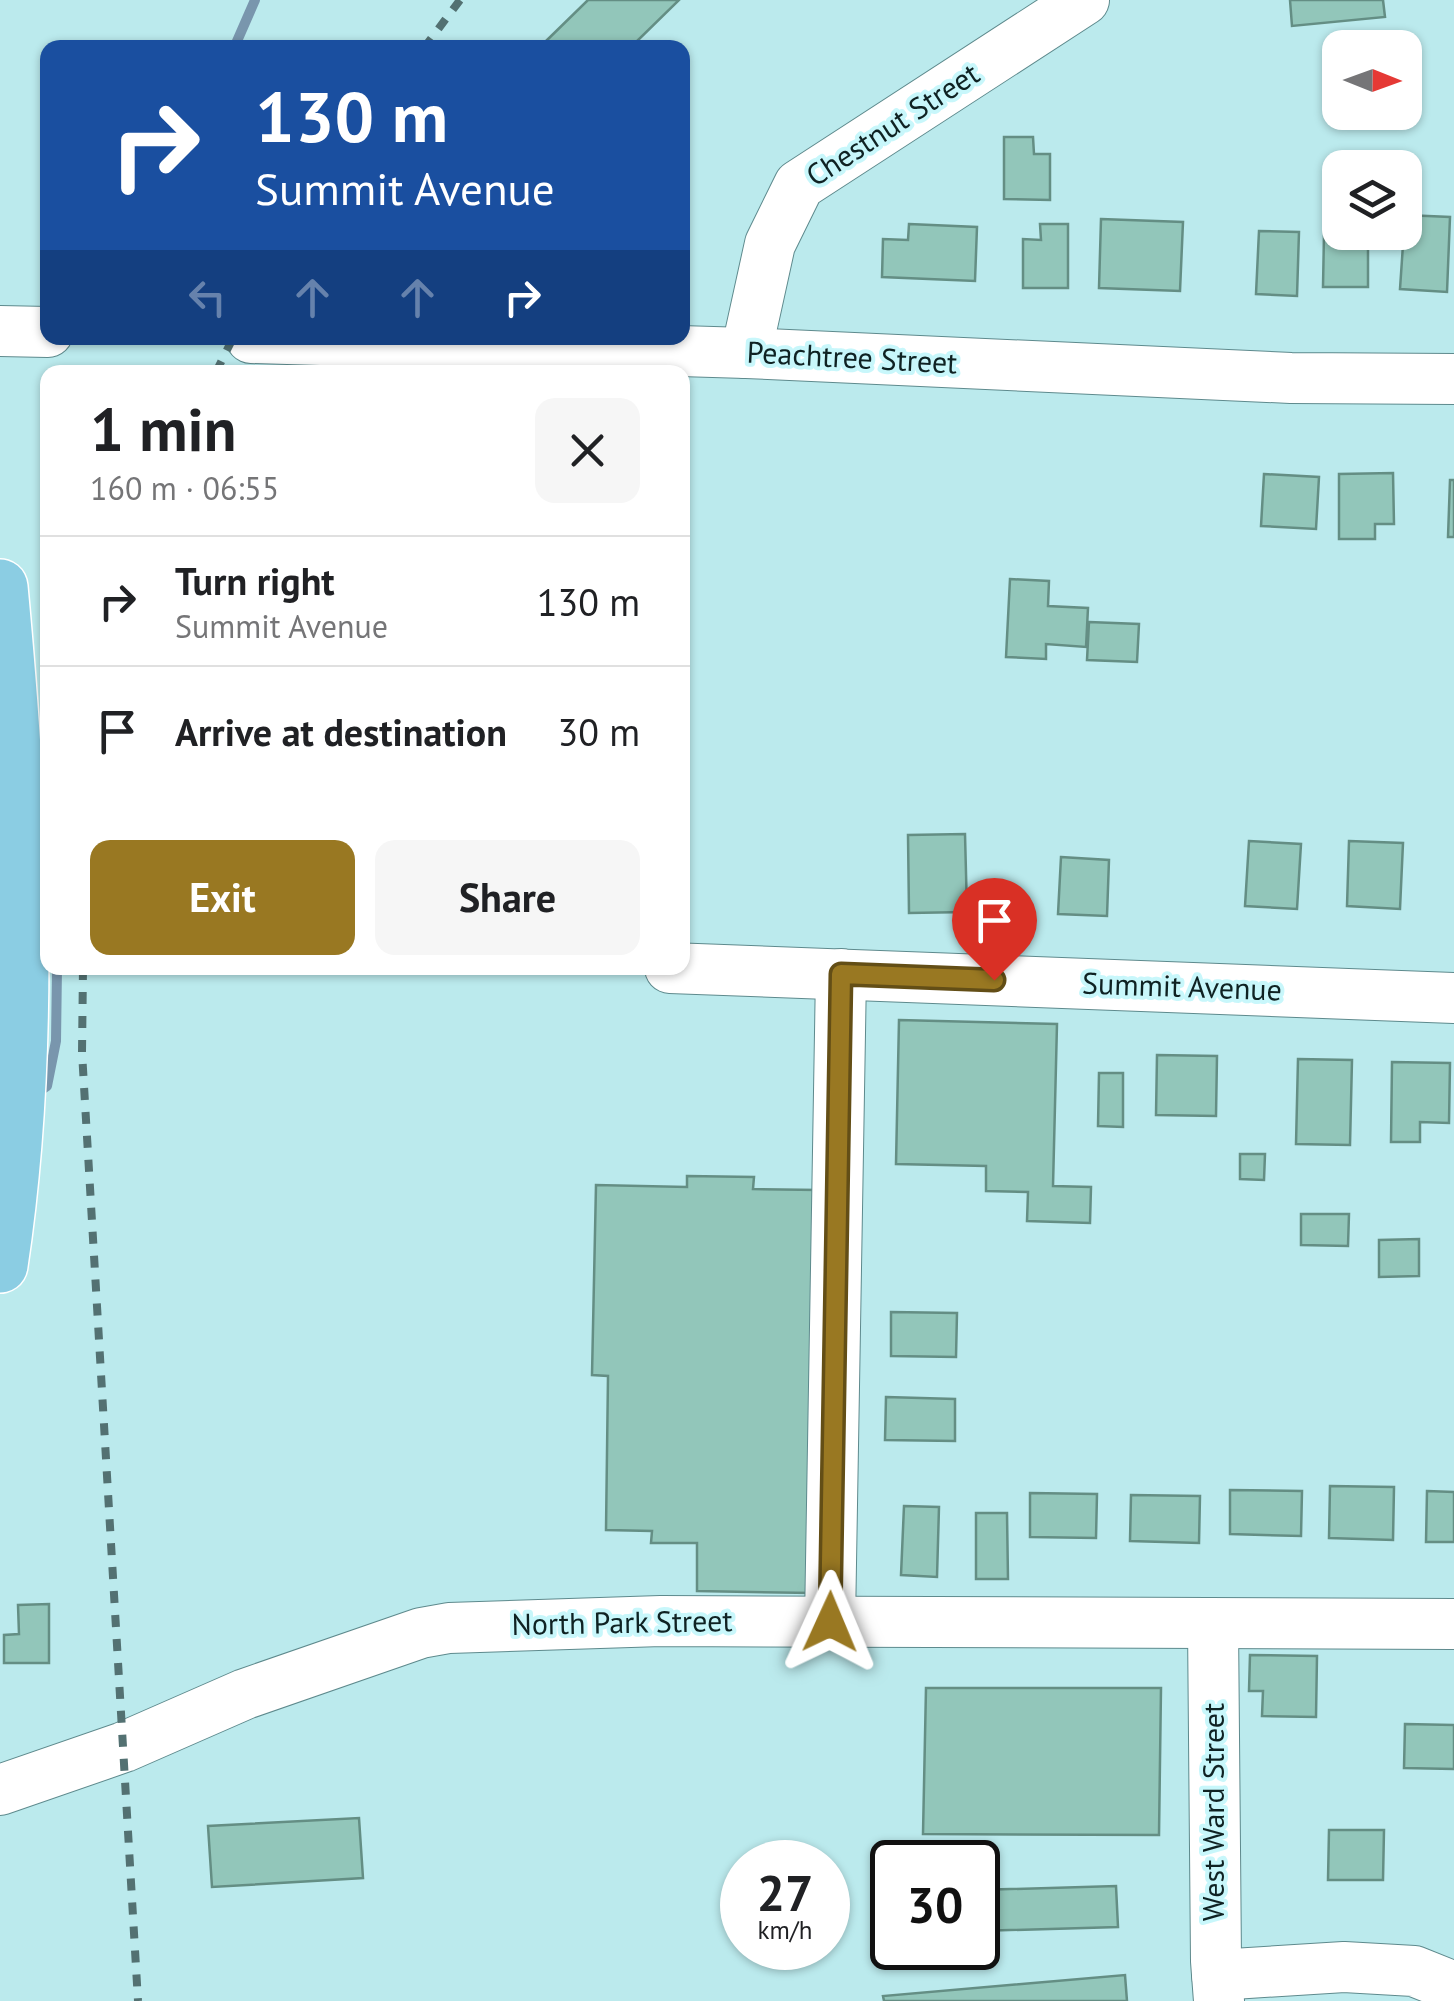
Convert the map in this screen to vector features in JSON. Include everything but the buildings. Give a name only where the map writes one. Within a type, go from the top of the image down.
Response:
[{"type":"main road","points":[[0,588],[5,698],[34,945],[0,1265]]},
{"type":"street","name":"Chestnut Street","points":[[746,353],[770,244],[799,185],[1084,0]]},
{"type":"street","points":[[0,331],[40,332]]},
{"type":"street","name":"Peachtree Street","points":[[342,345],[539,360],[746,353],[1291,378],[1454,378]]},
{"type":"street","name":"Summit Avenue","points":[[690,969],[1454,998]]},
{"type":"street","points":[[830,1622],[841,974]]},
{"type":"street","name":"North Park Street","points":[[0,1790],[124,1747],[246,1694],[421,1633],[498,1624],[1454,1624]]},
{"type":"street","name":"West Ward Street","points":[[1213,1624],[1218,1988]]},
{"type":"street","points":[[1218,1988],[1344,1967],[1414,1971],[1454,1986]]},
{"type":"waterway","points":[[238,40],[255,0]]},
{"type":"waterway","points":[[35,1094],[47,1086],[56,1041],[57,975]]},
{"type":"railway","points":[[430,40],[460,0]]},
{"type":"railway","points":[[220,365],[230,345]]},
{"type":"railway","points":[[83,975],[82,1052],[138,2001]]},
{"type":"route","points":[[830,1622],[841,974],[994,980]]}]
